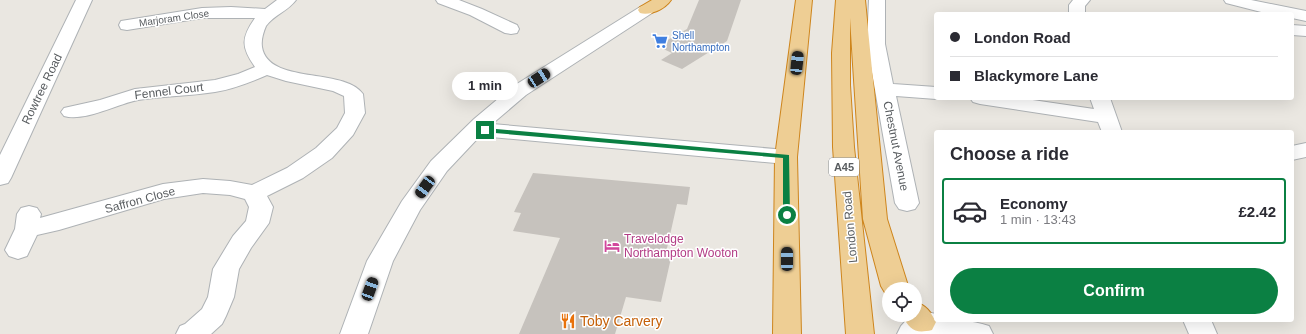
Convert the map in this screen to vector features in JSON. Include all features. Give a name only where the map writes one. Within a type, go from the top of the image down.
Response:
[{"type":"highway","points":[[787,334],[786,157],[804,0]]},
{"type":"highway","name":"London Road","points":[[844,0],[842,13],[841,57],[841,137],[860,334]]},
{"type":"highway","points":[[857,0],[875,219],[893,282]]},
{"type":"street","name":"Rowtree Road","points":[[0,178],[84,0]]},
{"type":"street","points":[[190,334],[195,332],[212,316],[221,297],[226,269],[242,242],[257,223],[261,207],[254,193],[295,173],[324,153],[346,131],[355,113],[354,94],[340,86],[287,76],[267,68],[258,59],[252,48],[254,35],[260,24],[269,14],[288,0]]},
{"type":"street","points":[[444,0],[476,12],[511,29]]},
{"type":"street","name":"Chestnut Avenue","points":[[877,0],[876,44],[907,203]]},
{"type":"street","points":[[1077,12],[1077,5],[1082,0]]},
{"type":"street","points":[[1232,0],[1284,12]]},
{"type":"street","points":[[354,333],[380,261],[410,207],[439,166],[475,129],[519,91],[654,5]]},
{"type":"street","name":"Marjoram Close","points":[[127,25],[202,13],[231,12],[269,14]]},
{"type":"street","points":[[1294,14],[1306,16]]},
{"type":"street","points":[[474,31],[494,21]]},
{"type":"street","points":[[1294,30],[1306,31]]},
{"type":"street","name":"Fennel Court","points":[[71,112],[104,105],[135,94],[216,86],[245,78],[267,68]]},
{"type":"street","name":"Chestnut Avenue","points":[[885,89],[934,93]]},
{"type":"street","points":[[990,100],[1109,124]]},
{"type":"street","points":[[1101,100],[1109,124]]},
{"type":"street","points":[[475,129],[786,157]]},
{"type":"street","points":[[1294,153],[1306,150]]},
{"type":"street","name":"Saffron Close","points":[[24,231],[163,192],[203,186],[230,188],[254,193]]},
{"type":"street","points":[[1198,322],[1203,334]]},
{"type":"street","points":[[916,323],[980,334]]},
{"type":"building","points":[[699,0],[741,0],[727,41],[682,69],[661,60],[672,53],[657,46],[687,29]]},
{"type":"building","name":"Travelodge Northampton Wooton","points":[[533,173],[690,187],[687,205],[677,204],[665,257],[671,258],[661,302],[626,297],[615,334],[519,334],[560,238],[513,231],[521,213],[514,212]]},
{"type":"place","name":"Shell Northampton","points":[[660,41]]},
{"type":"place","name":"Travelodge Northampton Wooton","points":[[612,246]]},
{"type":"place","name":"Toby Carvery","points":[[568,321]]},
{"type":"route","points":[[485,130],[786,157],[787,215]]}]
